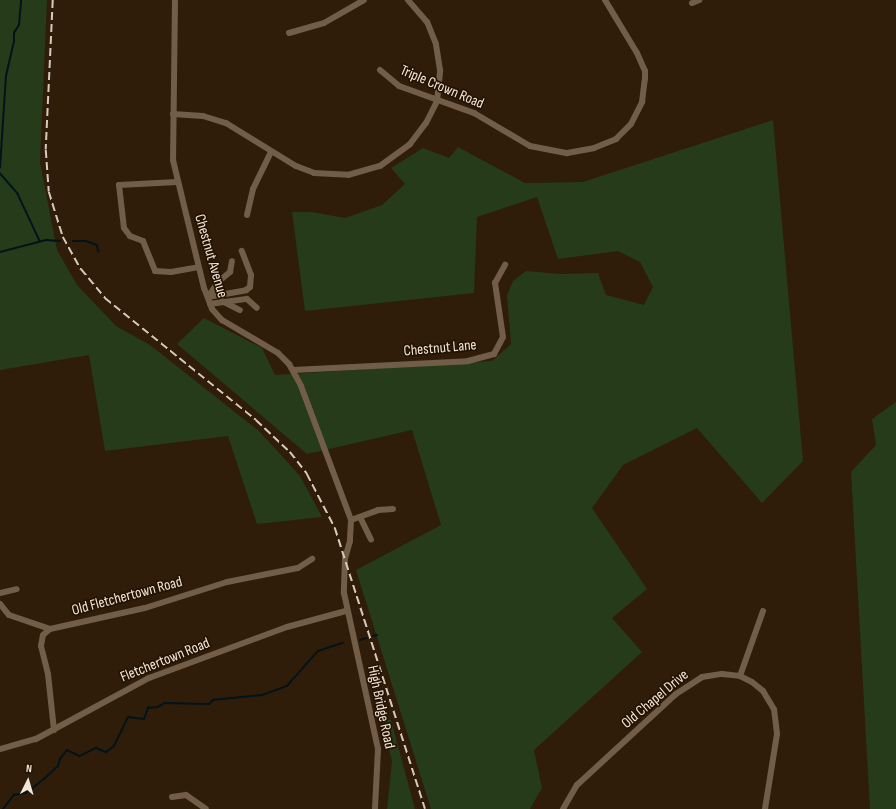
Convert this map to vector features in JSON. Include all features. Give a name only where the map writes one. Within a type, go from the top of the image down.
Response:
[{"type":"street","name":"Chestnut Avenue","points":[[176,0],[172,150],[177,182],[199,267],[209,301],[228,326],[278,353],[293,370],[351,520],[350,541],[345,558],[344,575],[346,611]]},
{"type":"street","points":[[289,32],[324,23],[364,0]]},
{"type":"street","points":[[173,114],[219,120],[246,134],[296,166],[314,172],[337,175],[364,172],[389,161],[410,144],[426,123],[437,101],[440,70],[436,44],[427,22],[408,0]]},
{"type":"street","name":"Triple Crown Road","points":[[380,70],[399,86],[437,101],[474,113],[521,142],[542,150],[580,152],[616,139],[631,124],[639,110],[644,91],[645,71],[638,53],[605,0]]},
{"type":"street","points":[[247,216],[253,189],[272,152]]},
{"type":"street","points":[[177,182],[119,185],[124,228],[130,236],[144,243],[155,271],[171,272],[199,267]]},
{"type":"street","points":[[209,301],[246,290],[250,287],[251,275],[242,251]]},
{"type":"street","points":[[209,301],[218,282],[230,272],[232,261]]},
{"type":"street","name":"Chestnut Lane","points":[[293,370],[455,362],[494,354],[503,337],[495,283],[505,265]]},
{"type":"street","points":[[209,301],[250,300],[257,308]]},
{"type":"street","points":[[222,301],[240,310]]},
{"type":"street","points":[[351,520],[378,510],[393,509]]},
{"type":"street","points":[[360,517],[371,540]]},
{"type":"street","name":"Old Fletchertown Road","points":[[50,629],[145,608],[227,582],[298,568],[312,559]]},
{"type":"street","points":[[0,593],[17,589]]},
{"type":"street","points":[[1,607],[9,615],[50,629]]},
{"type":"street","name":"Fletchertown Road","points":[[0,749],[16,746],[54,730],[149,678],[287,627],[346,611]]},
{"type":"street","name":"High Bridge Road","points":[[346,611],[378,749],[375,809]]},
{"type":"street","points":[[740,676],[763,611]]},
{"type":"street","points":[[50,629],[43,635],[41,646],[48,674],[54,730]]},
{"type":"street","name":"Old Chapel Drive","points":[[563,809],[577,785],[691,682],[714,674],[740,676],[763,691],[776,715],[777,734],[765,809]]},
{"type":"street","points":[[172,797],[186,795],[206,809]]},
{"type":"green space","points":[[0,0],[47,0],[40,162],[57,250],[77,285],[116,326],[150,345],[259,431],[300,476],[322,517],[257,524],[228,436],[105,451],[89,355],[0,370]]},
{"type":"green space","points":[[773,120],[803,461],[762,503],[697,428],[623,465],[592,508],[647,589],[612,618],[642,652],[534,750],[542,788],[530,809],[431,809],[356,570],[441,525],[412,430],[307,454],[177,344],[204,318],[262,348],[275,375],[492,361],[511,344],[507,295],[513,281],[526,271],[560,274],[598,273],[606,295],[644,305],[653,287],[640,262],[618,251],[558,259],[537,197],[477,217],[474,293],[305,311],[292,212],[312,212],[345,218],[382,205],[405,184],[391,168],[423,148],[449,158],[458,147],[525,183],[583,182]]},
{"type":"green space","points":[[896,402],[896,809],[870,809],[851,472],[876,445],[872,419]]},
{"type":"green space","points":[[381,720],[391,720],[415,809],[387,809],[392,761]]},
{"type":"waterway","points":[[0,168],[6,76],[14,42],[14,33],[19,25],[21,0]]},
{"type":"waterway","points":[[0,173],[18,194],[40,241]]},
{"type":"waterway","points":[[0,252],[46,240],[60,241]]},
{"type":"waterway","points":[[73,241],[86,241],[97,245],[99,252]]},
{"type":"waterway","points":[[373,636],[377,635]]},
{"type":"waterway","points":[[360,640],[367,638]]},
{"type":"waterway","points":[[3,809],[14,795],[26,793],[44,779],[58,766],[60,759],[67,750],[80,756],[96,748],[106,752],[114,746],[128,717],[144,719],[148,708],[158,707],[165,703],[209,704],[213,700],[262,695],[287,686],[318,651],[343,643]]},
{"type":"railway","points":[[53,0],[46,150],[49,192],[63,237],[81,269],[105,298],[256,420],[290,452],[307,474],[335,528],[425,809]]}]
